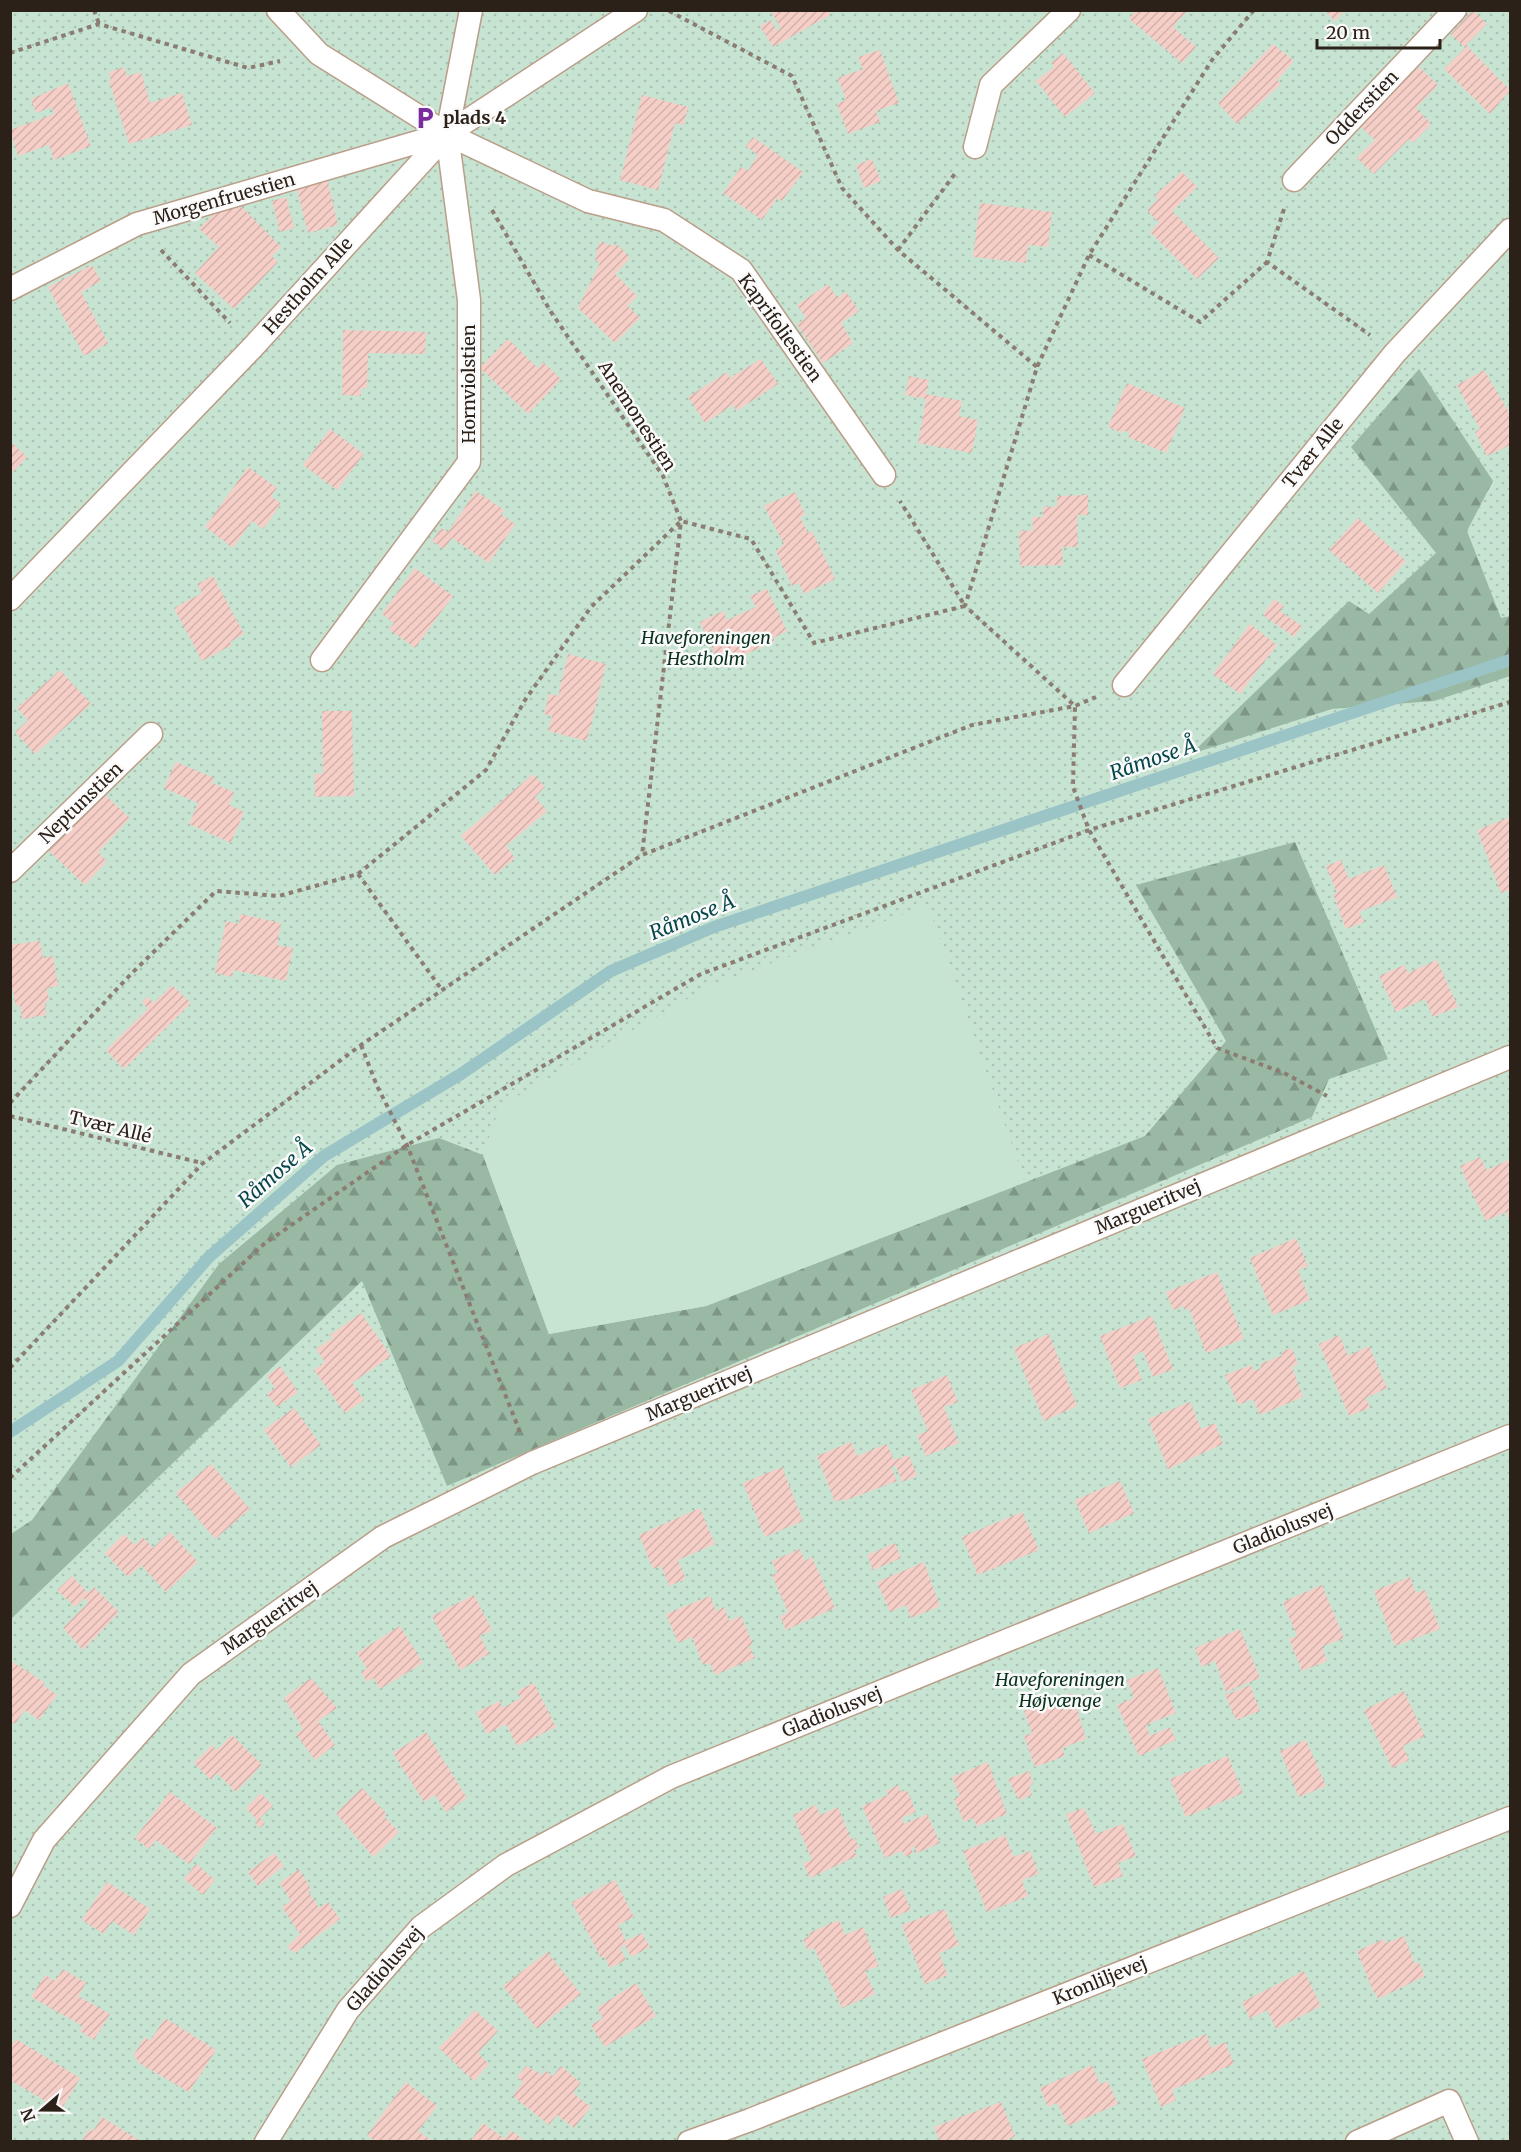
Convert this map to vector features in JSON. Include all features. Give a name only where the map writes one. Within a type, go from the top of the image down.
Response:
[{"type":"lane","name":"Kaprifoliestien","points":[[278,10],[319,54],[447,134],[588,201],[664,220],[741,270],[884,475]]},
{"type":"lane","points":[[447,134],[471,10]]},
{"type":"lane","name":"Hestholm Alle","points":[[10,599],[253,347],[447,134],[636,10]]},
{"type":"lane","points":[[975,147],[992,85],[1069,10]]},
{"type":"lane","name":"Odderstien","points":[[1293,180],[1455,10]]},
{"type":"lane","name":"Morgenfruestien","points":[[10,289],[137,224],[447,134]]},
{"type":"lane","name":"Hornviolstien","points":[[322,660],[469,462],[469,300],[447,134]]},
{"type":"lane","name":"Tvær Alle","points":[[1124,685],[1395,353],[1510,230]]},
{"type":"lane","name":"Neptunstien","points":[[10,871],[151,734]]},
{"type":"lane","name":"Margueritvej","points":[[10,1906],[44,1840],[190,1674],[383,1537],[532,1463],[1510,1057]]},
{"type":"lane","name":"Gladiolusvej","points":[[266,2142],[348,2010],[421,1927],[506,1865],[671,1777],[1505,1438]]},
{"type":"lane","name":"Kronliljevej","points":[[689,2142],[750,2120],[1510,1818]]},
{"type":"lane","points":[[1357,2142],[1449,2101],[1467,2142]]},
{"type":"path","points":[[94,10],[99,24]]},
{"type":"path","points":[[667,10],[792,76],[842,188],[898,250],[1037,367]]},
{"type":"path","points":[[965,606],[1037,367],[1089,255],[1212,60],[1254,10]]},
{"type":"path","points":[[10,53],[99,24],[248,68],[319,54]]},
{"type":"path","points":[[898,250],[975,147]]},
{"type":"path","points":[[1089,255],[1200,322],[1267,262],[1293,180]]},
{"type":"path","name":"Anemonestien","points":[[487,203],[551,312],[663,476],[681,521],[642,855]]},
{"type":"path","points":[[137,224],[253,347]]},
{"type":"path","points":[[1267,262],[1395,353]]},
{"type":"path","points":[[884,475],[965,606],[1075,706],[1073,788],[1089,830],[1217,1048],[1284,1073],[1365,1116]]},
{"type":"path","points":[[10,1103],[131,974],[216,891],[279,896],[358,874],[486,770],[525,700],[591,607],[681,521],[751,539],[814,643],[965,606]]},
{"type":"path","points":[[10,1368],[202,1164],[361,1045],[642,855],[972,725],[1075,706],[1124,685]]},
{"type":"path","points":[[10,1478],[264,1244],[407,1145],[701,974],[1089,830],[1510,702]]},
{"type":"path","points":[[358,874],[442,990]]},
{"type":"path","points":[[361,1045],[377,1086],[407,1145],[532,1463]]},
{"type":"path","name":"Tvær Allé","points":[[10,1116],[202,1164]]},
{"type":"green space","points":[[11,11],[1510,11],[1510,2141],[11,2142]]},
{"type":"green space","points":[[1419,369],[1493,481],[1467,531],[1501,618],[1510,616],[1510,676],[1434,701],[1332,709],[1191,754],[1349,601],[1369,614],[1436,553],[1351,447]]},
{"type":"green space","points":[[1295,842],[1388,1059],[1329,1079],[1312,1117],[447,1486],[362,1281],[11,1619],[11,1534],[32,1520],[219,1264],[337,1165],[439,1138],[483,1155],[549,1334],[706,1306],[1145,1136],[1226,1041],[1136,885]]},
{"type":"green space","points":[[928,905],[1025,1182],[706,1306],[549,1334],[483,1155],[500,1106],[710,986]]},
{"type":"building","points":[[770,10],[827,10],[830,15],[773,47],[760,26],[771,20],[777,31],[781,28]]},
{"type":"building","points":[[1136,10],[1188,10],[1173,27],[1196,47],[1182,63],[1129,19]]},
{"type":"building","points":[[1324,10],[1345,10],[1335,21]]},
{"type":"building","points":[[1473,10],[1487,24],[1466,45],[1510,90],[1490,114],[1444,69],[1465,48],[1451,34]]},
{"type":"building","points":[[1273,44],[1294,61],[1277,80],[1281,84],[1237,124],[1218,103]]},
{"type":"building","points":[[880,50],[899,103],[876,111],[880,122],[848,134],[837,104],[846,100],[838,78],[863,69],[858,57]]},
{"type":"building","points":[[1063,53],[1095,93],[1065,117],[1036,81],[1054,67],[1051,63]]},
{"type":"building","points":[[124,67],[127,76],[141,72],[150,103],[182,93],[192,125],[129,144],[109,81],[111,80],[109,72]]},
{"type":"building","points":[[1419,67],[1438,85],[1416,108],[1431,124],[1413,143],[1409,139],[1374,174],[1357,158],[1375,140],[1359,125]]},
{"type":"building","points":[[68,83],[91,146],[54,160],[49,145],[18,156],[10,130],[54,114],[52,107],[36,113],[31,99]]},
{"type":"building","points":[[642,95],[688,107],[684,125],[675,123],[658,190],[620,180]]},
{"type":"building","points":[[753,137],[803,172],[782,201],[777,198],[762,220],[723,193],[741,167],[748,171],[758,155],[746,146]]},
{"type":"building","points":[[872,159],[881,181],[864,188],[856,165]]},
{"type":"building","points":[[1182,172],[1197,187],[1172,211],[1219,258],[1197,279],[1150,232],[1159,223],[1147,210],[1158,199],[1155,195]]},
{"type":"building","points":[[327,178],[338,225],[308,233],[296,186]]},
{"type":"building","points":[[286,197],[294,228],[280,232],[272,201]]},
{"type":"building","points":[[237,202],[281,247],[272,256],[278,262],[234,309],[195,273],[219,247],[199,229],[221,207]]},
{"type":"building","points":[[980,203],[1052,212],[1048,247],[1028,245],[1026,263],[973,257]]},
{"type":"building","points":[[599,242],[615,246],[617,244],[630,258],[615,274],[637,296],[628,306],[640,318],[615,343],[578,308],[600,263],[595,260]]},
{"type":"building","points":[[92,265],[101,281],[81,292],[108,343],[84,356],[48,287]]},
{"type":"building","points":[[828,284],[837,298],[846,292],[859,311],[841,323],[853,343],[823,363],[797,324],[806,318],[797,305]]},
{"type":"building","points":[[343,330],[426,332],[425,354],[368,353],[367,388],[361,388],[361,396],[342,395]]},
{"type":"building","points":[[508,339],[538,368],[543,362],[561,379],[528,414],[480,368]]},
{"type":"building","points":[[761,359],[778,384],[736,411],[733,405],[705,423],[688,397],[727,372],[730,378]]},
{"type":"building","points":[[1484,370],[1510,414],[1510,445],[1487,456],[1475,432],[1480,429],[1457,385]]},
{"type":"building","points":[[909,376],[929,380],[926,394],[962,401],[959,416],[978,420],[972,453],[918,443],[926,399],[905,395]]},
{"type":"building","points":[[1127,383],[1185,408],[1166,453],[1128,437],[1130,433],[1123,430],[1122,433],[1108,427]]},
{"type":"building","points":[[330,429],[364,454],[337,490],[303,465]]},
{"type":"building","points":[[10,441],[27,457],[10,475]]},
{"type":"building","points":[[248,467],[277,488],[271,496],[281,504],[263,529],[252,521],[233,548],[205,527]]},
{"type":"building","points":[[476,491],[504,510],[501,514],[515,524],[489,563],[452,538],[444,549],[432,541],[441,528],[448,532]]},
{"type":"building","points":[[795,492],[805,515],[800,517],[808,533],[812,531],[835,579],[804,594],[799,583],[792,586],[776,551],[784,544],[764,506]]},
{"type":"building","points":[[1088,495],[1088,515],[1077,515],[1078,547],[1062,547],[1063,565],[1020,566],[1019,531],[1033,530],[1032,517],[1043,517],[1043,507],[1057,506],[1057,496]]},
{"type":"building","points":[[1358,518],[1406,561],[1378,593],[1329,550]]},
{"type":"building","points":[[415,568],[453,596],[415,648],[389,629],[394,623],[382,614]]},
{"type":"building","points":[[213,576],[244,634],[230,642],[232,645],[202,661],[174,608],[202,593],[197,584]]},
{"type":"building","points":[[767,589],[787,631],[773,638],[775,641],[720,666],[700,622],[723,611],[727,620],[756,607],[750,596]]},
{"type":"building","points":[[1274,599],[1284,606],[1280,611],[1302,626],[1294,637],[1263,615]]},
{"type":"building","points":[[1250,624],[1277,645],[1240,694],[1213,674]]},
{"type":"building","points":[[568,654],[606,664],[587,741],[548,731],[552,716],[544,714],[549,694],[558,696]]},
{"type":"building","points":[[60,670],[91,704],[35,754],[15,732],[28,720],[17,708]]},
{"type":"building","points":[[322,711],[352,711],[354,796],[315,797],[315,774],[323,774]]},
{"type":"building","points":[[176,762],[214,778],[212,783],[234,792],[229,805],[244,812],[231,843],[189,824],[198,803],[164,788]]},
{"type":"building","points":[[533,774],[545,787],[535,797],[547,811],[506,846],[515,858],[495,875],[461,836]]},
{"type":"building","points":[[103,793],[130,818],[98,852],[107,861],[85,885],[49,851]]},
{"type":"building","points":[[1510,817],[1510,890],[1501,893],[1477,830]]},
{"type":"building","points":[[1341,860],[1349,879],[1384,865],[1397,897],[1359,912],[1364,922],[1346,929],[1333,894],[1337,893],[1326,866]]},
{"type":"building","points":[[240,914],[281,923],[277,945],[293,948],[286,981],[233,970],[232,977],[215,973],[226,921],[239,924]]},
{"type":"building","points":[[40,941],[43,958],[53,956],[58,986],[47,988],[49,1001],[45,1002],[46,1015],[22,1019],[20,1005],[16,1006],[10,977],[10,945]]},
{"type":"building","points":[[1437,960],[1458,1007],[1433,1017],[1425,999],[1396,1012],[1379,976],[1404,965],[1408,973]]},
{"type":"building","points":[[172,985],[191,1003],[124,1069],[106,1050],[148,1009],[142,1002],[147,997],[154,1003]]},
{"type":"building","points":[[1480,1157],[1487,1170],[1510,1159],[1510,1217],[1508,1218],[1506,1212],[1486,1221],[1471,1191],[1460,1166]]},
{"type":"building","points":[[1296,1238],[1308,1266],[1298,1270],[1310,1300],[1273,1315],[1250,1258]]},
{"type":"building","points":[[1217,1272],[1244,1339],[1206,1353],[1189,1308],[1184,1310],[1183,1306],[1173,1310],[1166,1292]]},
{"type":"building","points":[[361,1313],[391,1356],[352,1383],[364,1400],[345,1413],[314,1370],[325,1362],[316,1349],[333,1338],[330,1335]]},
{"type":"building","points":[[1152,1316],[1173,1369],[1153,1377],[1143,1351],[1133,1356],[1142,1380],[1120,1388],[1100,1336]]},
{"type":"building","points":[[1049,1334],[1077,1406],[1044,1421],[1014,1348]]},
{"type":"building","points":[[1339,1335],[1348,1356],[1369,1346],[1387,1388],[1366,1398],[1370,1408],[1349,1416],[1319,1344]]},
{"type":"building","points":[[1292,1348],[1298,1364],[1292,1367],[1303,1397],[1260,1415],[1253,1399],[1238,1405],[1225,1375],[1251,1365],[1254,1371],[1261,1368],[1260,1364],[1283,1355],[1281,1352]]},
{"type":"building","points":[[280,1366],[298,1392],[277,1407],[267,1394],[275,1388],[267,1376]]},
{"type":"building","points":[[947,1375],[958,1402],[944,1407],[959,1443],[926,1456],[917,1435],[928,1431],[911,1390]]},
{"type":"building","points":[[1190,1402],[1201,1429],[1215,1423],[1223,1444],[1168,1469],[1148,1419]]},
{"type":"building","points":[[294,1408],[321,1445],[291,1467],[264,1430]]},
{"type":"building","points":[[851,1442],[857,1456],[887,1444],[894,1460],[909,1455],[917,1476],[902,1482],[896,1466],[891,1467],[897,1481],[844,1501],[843,1499],[835,1502],[817,1456]]},
{"type":"building","points":[[211,1464],[250,1509],[215,1539],[176,1493]]},
{"type":"building","points":[[782,1467],[803,1521],[765,1537],[743,1483]]},
{"type":"building","points":[[1120,1481],[1134,1513],[1089,1533],[1075,1500]]},
{"type":"building","points":[[700,1508],[715,1544],[678,1560],[686,1579],[669,1586],[661,1566],[653,1569],[639,1535]]},
{"type":"building","points":[[1022,1512],[1039,1550],[978,1575],[962,1537]]},
{"type":"building","points":[[170,1532],[198,1562],[166,1592],[141,1565],[128,1577],[105,1553],[124,1534],[135,1545],[143,1537],[153,1548]]},
{"type":"building","points":[[895,1543],[901,1558],[873,1570],[867,1555]]},
{"type":"building","points":[[800,1549],[805,1561],[812,1557],[835,1608],[786,1630],[780,1616],[788,1612],[772,1575],[777,1573],[772,1561]]},
{"type":"building","points":[[924,1562],[940,1606],[911,1618],[906,1605],[890,1612],[877,1582]]},
{"type":"building","points":[[72,1576],[88,1593],[94,1587],[119,1612],[83,1650],[63,1628],[88,1603],[84,1598],[75,1607],[57,1590]]},
{"type":"building","points":[[1410,1577],[1416,1593],[1425,1590],[1440,1629],[1395,1646],[1374,1591]]},
{"type":"building","points":[[1322,1585],[1344,1638],[1322,1647],[1327,1661],[1302,1671],[1289,1639],[1297,1636],[1283,1602]]},
{"type":"building","points":[[474,1595],[492,1630],[480,1636],[489,1654],[460,1670],[432,1616]]},
{"type":"building","points":[[710,1596],[716,1611],[724,1607],[729,1621],[741,1616],[753,1644],[749,1646],[755,1658],[715,1675],[710,1663],[703,1665],[692,1637],[678,1643],[666,1614]]},
{"type":"building","points":[[400,1626],[423,1663],[380,1689],[374,1678],[367,1682],[361,1672],[367,1669],[357,1653]]},
{"type":"building","points":[[1240,1629],[1260,1678],[1226,1692],[1215,1661],[1202,1667],[1195,1648]]},
{"type":"building","points":[[13,1662],[45,1683],[43,1685],[57,1695],[39,1720],[25,1710],[15,1724],[10,1720],[10,1666]]},
{"type":"building","points":[[1158,1668],[1176,1713],[1146,1725],[1150,1736],[1170,1727],[1176,1740],[1139,1756],[1117,1705],[1134,1698],[1127,1680]]},
{"type":"building","points":[[311,1678],[337,1708],[318,1721],[335,1745],[315,1760],[296,1734],[303,1729],[284,1698]]},
{"type":"building","points":[[534,1683],[556,1727],[517,1746],[506,1724],[487,1734],[476,1712],[500,1701],[503,1708],[521,1698],[517,1691]]},
{"type":"building","points":[[1250,1685],[1260,1711],[1236,1720],[1225,1695]]},
{"type":"building","points":[[1404,1691],[1425,1736],[1403,1746],[1409,1760],[1392,1768],[1364,1710]]},
{"type":"building","points":[[1072,1693],[1086,1739],[1062,1748],[1065,1756],[1035,1767],[1024,1736],[1032,1733],[1024,1711]]},
{"type":"building","points":[[426,1732],[467,1798],[446,1812],[435,1795],[424,1802],[393,1753]]},
{"type":"building","points":[[232,1735],[262,1765],[236,1792],[217,1773],[211,1780],[194,1763],[212,1745],[217,1750]]},
{"type":"building","points":[[1306,1740],[1326,1786],[1299,1797],[1280,1751]]},
{"type":"building","points":[[1228,1756],[1243,1793],[1186,1817],[1170,1779]]},
{"type":"building","points":[[988,1762],[1007,1814],[977,1826],[973,1818],[964,1822],[954,1799],[960,1796],[952,1777]]},
{"type":"building","points":[[1029,1771],[1033,1784],[1029,1786],[1032,1795],[1019,1800],[1008,1779]]},
{"type":"building","points":[[898,1785],[901,1792],[907,1790],[916,1812],[902,1818],[904,1824],[927,1814],[940,1843],[917,1853],[914,1846],[911,1847],[913,1853],[905,1857],[902,1851],[885,1858],[862,1806],[888,1795],[886,1791]]},
{"type":"building","points":[[362,1788],[387,1814],[384,1816],[399,1832],[373,1857],[336,1813]]},
{"type":"building","points":[[170,1792],[217,1828],[189,1864],[156,1840],[149,1849],[135,1838]]},
{"type":"building","points":[[261,1793],[273,1806],[260,1818],[265,1823],[260,1828],[255,1823],[258,1821],[246,1808]]},
{"type":"building","points":[[816,1805],[820,1815],[838,1807],[851,1839],[855,1838],[859,1848],[854,1850],[857,1856],[810,1878],[803,1863],[812,1860],[793,1815]]},
{"type":"building","points":[[1084,1808],[1096,1834],[1123,1824],[1136,1856],[1118,1863],[1123,1876],[1094,1887],[1066,1814]]},
{"type":"building","points":[[1005,1835],[1014,1857],[1030,1851],[1039,1874],[1022,1880],[1028,1896],[987,1912],[963,1851]]},
{"type":"building","points":[[274,1853],[284,1866],[258,1886],[248,1872]]},
{"type":"building","points":[[196,1864],[215,1880],[203,1895],[184,1879]]},
{"type":"building","points":[[299,1869],[311,1889],[308,1891],[319,1908],[328,1902],[340,1919],[295,1953],[287,1947],[300,1934],[282,1907],[291,1901],[280,1883]]},
{"type":"building","points":[[615,1880],[634,1917],[618,1925],[626,1941],[642,1933],[650,1947],[631,1957],[625,1945],[620,1948],[626,1960],[610,1968],[604,1956],[601,1958],[572,1902]]},
{"type":"building","points":[[107,1882],[150,1909],[134,1935],[112,1921],[104,1934],[82,1920]]},
{"type":"building","points":[[902,1889],[911,1910],[891,1918],[883,1897]]},
{"type":"building","points":[[945,1909],[959,1945],[939,1953],[948,1975],[925,1984],[902,1925]]},
{"type":"building","points":[[839,1920],[845,1935],[863,1927],[879,1966],[865,1971],[875,1994],[842,2008],[814,1948],[808,1950],[803,1939],[810,1936],[809,1933]]},
{"type":"building","points":[[1404,1936],[1415,1964],[1419,1962],[1425,1976],[1378,1999],[1357,1951],[1384,1939],[1386,1943]]},
{"type":"building","points":[[547,1952],[581,1994],[537,2029],[503,1986]]},
{"type":"building","points":[[63,1969],[86,1983],[78,1996],[110,2014],[94,2040],[80,2031],[83,2026],[31,1997],[45,1975],[55,1981]]},
{"type":"building","points":[[1304,1971],[1321,2006],[1276,2029],[1267,2010],[1250,2019],[1242,2002]]},
{"type":"building","points":[[636,1983],[656,2016],[605,2047],[591,2025],[603,2018],[597,2008]]},
{"type":"building","points":[[475,2010],[498,2031],[478,2053],[489,2064],[474,2081],[439,2048]]},
{"type":"building","points":[[165,2018],[216,2050],[189,2092],[137,2062],[138,2060],[133,2056],[145,2037],[150,2041]]},
{"type":"building","points":[[1206,2034],[1211,2048],[1225,2042],[1234,2064],[1172,2090],[1176,2100],[1161,2107],[1142,2059]]},
{"type":"building","points":[[16,2039],[80,2078],[61,2110],[10,2080],[10,2048]]},
{"type":"building","points":[[1092,2065],[1100,2084],[1108,2081],[1118,2104],[1068,2126],[1057,2103],[1048,2107],[1040,2088]]},
{"type":"building","points":[[526,2066],[543,2075],[546,2071],[553,2076],[561,2066],[581,2083],[573,2093],[591,2107],[574,2128],[557,2115],[549,2125],[513,2096],[523,2082],[517,2077]]},
{"type":"building","points":[[406,2082],[437,2106],[418,2131],[431,2140],[376,2142],[367,2135]]},
{"type":"building","points":[[1001,2102],[1015,2136],[1002,2142],[940,2142],[934,2127]]},
{"type":"building","points":[[102,2117],[142,2142],[81,2142],[89,2129],[93,2131]]},
{"type":"building","points":[[483,2123],[505,2139],[511,2130],[526,2142],[470,2142]]},
{"type":"waterway","name":"Råmose Å","points":[[10,1432],[118,1361],[209,1257],[324,1156],[461,1074],[611,971],[714,927],[1510,660]]},
{"type":"place","name":"plads 4","points":[[425,118]]},
{"type":"park label","name":"Haveforeningen Hestholm","points":[[706,648]]},
{"type":"park label","name":"Haveforeningen Højvænge","points":[[1060,1690]]}]
